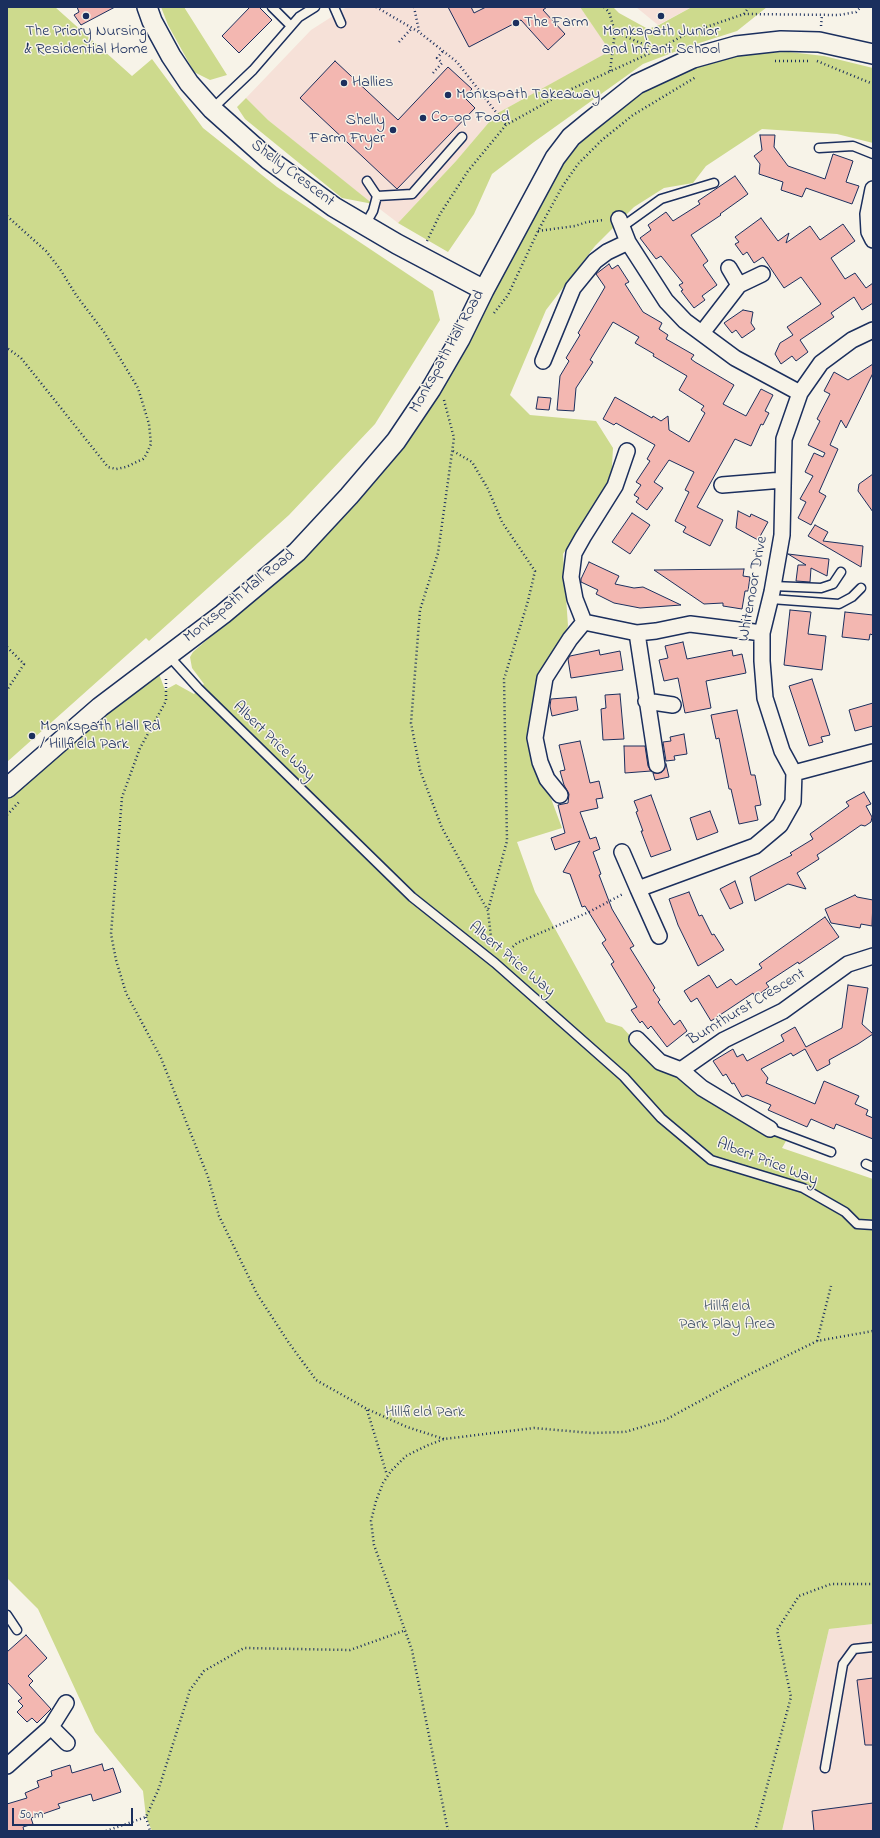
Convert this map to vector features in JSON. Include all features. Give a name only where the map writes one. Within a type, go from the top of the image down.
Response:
[{"type":"street","name":"Shelly Crescent","points":[[147,7],[152,21],[171,56],[189,83],[212,109],[268,159],[334,207],[420,257],[484,290]]},
{"type":"street","name":"Monkspath Hall Road","points":[[7,788],[100,707],[223,614],[297,552],[355,490],[396,441],[431,389],[460,339],[484,290],[555,158],[571,137],[638,84],[692,58],[736,46],[781,41],[819,42],[873,54]]},
{"type":"street","points":[[873,189],[868,214],[870,232],[873,240]]},
{"type":"street","points":[[621,223],[628,242],[666,301],[685,321],[735,358],[800,393]]},
{"type":"street","points":[[543,361],[573,288],[596,261],[607,252],[628,242]]},
{"type":"street","points":[[729,268],[739,285]]},
{"type":"street","points":[[702,333],[739,285],[762,274]]},
{"type":"street","name":"Whitemoor Drive","points":[[794,773],[782,751],[765,698],[762,661],[762,633],[772,592],[782,535],[784,439],[800,393],[821,363],[852,340],[873,330]]},
{"type":"street","points":[[584,622],[575,599],[571,577],[574,553],[615,486],[628,451]]},
{"type":"street","points":[[722,485],[783,480]]},
{"type":"street","points":[[584,622],[637,633],[656,631],[690,624],[762,633]]},
{"type":"street","points":[[560,795],[545,773],[540,762],[536,738],[545,678],[570,640],[584,622]]},
{"type":"street","points":[[637,633],[646,702],[657,765]]},
{"type":"street","points":[[646,702],[674,705]]},
{"type":"street","points":[[638,888],[755,846],[780,825],[793,802],[794,773],[873,752]]},
{"type":"street","points":[[622,852],[659,936]]},
{"type":"street","name":"Burnthurst Crescent","points":[[681,1070],[724,1040],[783,1011],[848,964],[873,956]]},
{"type":"street","name":"Burnthurst Crescent","points":[[637,1039],[660,1062],[681,1070],[714,1096],[770,1130]]},
{"type":"street","points":[[7,1766],[51,1727],[66,1703]]},
{"type":"street","points":[[51,1727],[67,1743]]},
{"type":"lane","points":[[272,7],[291,26]]},
{"type":"lane","points":[[212,109],[253,70],[299,17],[315,7]]},
{"type":"lane","points":[[334,7],[341,24]]},
{"type":"lane","points":[[377,196],[412,194],[462,137]]},
{"type":"lane","points":[[819,148],[853,146],[873,154]]},
{"type":"lane","points":[[365,225],[373,211],[377,196],[367,181]]},
{"type":"lane","points":[[621,223],[661,198],[714,183]]},
{"type":"lane","points":[[772,592],[821,588],[832,584],[841,572]]},
{"type":"lane","points":[[772,592],[839,604],[852,597],[861,588]]},
{"type":"lane","name":"Albert Price Way","points":[[168,655],[198,688],[412,897],[497,960],[624,1077],[661,1118],[711,1160],[803,1188],[844,1212],[857,1224]]},
{"type":"lane","points":[[770,1130],[831,1152]]},
{"type":"lane","points":[[852,1231],[857,1224],[873,1225]]},
{"type":"lane","points":[[7,1615],[17,1630]]},
{"type":"lane","points":[[825,1768],[843,1664],[854,1649],[873,1647]]},
{"type":"path","points":[[376,7],[419,32],[457,62],[506,125]]},
{"type":"path","points":[[414,7],[419,32]]},
{"type":"path","points":[[604,7],[609,12],[615,32],[610,71]]},
{"type":"path","points":[[744,14],[749,7]]},
{"type":"path","points":[[420,257],[440,214],[468,171],[506,125],[567,91],[657,50],[686,34],[744,14],[839,15],[856,12],[861,7]]},
{"type":"path","points":[[399,42],[412,28]]},
{"type":"path","points":[[615,32],[657,50]]},
{"type":"path","points":[[432,73],[442,63],[437,58],[443,51]]},
{"type":"path","points":[[817,61],[873,84]]},
{"type":"path","points":[[7,216],[46,251],[60,269],[76,295],[104,332],[138,388],[149,424],[151,444],[143,459],[126,467],[116,469],[108,467],[21,358],[7,348]]},
{"type":"path","points":[[538,231],[575,226],[586,222],[621,223]]},
{"type":"path","points":[[443,398],[454,438],[453,451],[438,553],[420,610],[411,723],[420,770],[442,828],[488,910]]},
{"type":"path","points":[[453,451],[472,462],[488,489],[502,522],[535,571],[528,601],[504,679],[507,841],[488,910],[492,948],[497,960],[517,943],[589,912],[638,888]]},
{"type":"path","points":[[7,647],[24,664],[7,690]]},
{"type":"path","points":[[166,677],[166,701],[140,748],[122,797],[111,934],[116,960],[126,993],[161,1058],[208,1177],[219,1216],[257,1294],[316,1380],[367,1409],[407,1427],[444,1439]]},
{"type":"path","points":[[817,1341],[831,1286]]},
{"type":"path","points":[[448,1831],[420,1684],[406,1630],[374,1545],[371,1521],[376,1501],[387,1476],[406,1456],[444,1439],[534,1428],[591,1433],[625,1432],[665,1420],[746,1376],[817,1341],[873,1331]]},
{"type":"path","points":[[367,1409],[387,1476]]},
{"type":"path","points":[[755,1831],[791,1697],[777,1630],[799,1596],[831,1584],[873,1584]]},
{"type":"path","points":[[150,1831],[146,1817],[159,1788],[190,1690],[204,1671],[244,1648],[350,1650],[406,1630]]},
{"type":"path","points":[[106,1831],[146,1817]]},
{"type":"shaded area","points":[[347,7],[580,7],[611,51],[496,114],[456,161],[398,223],[268,120],[246,98],[311,30]]},
{"type":"shaded area","name":"Monkspath Junior and Infant School","points":[[636,7],[692,7],[658,25]]},
{"type":"shaded area","points":[[873,1624],[873,1831],[782,1831],[829,1629]]},
{"type":"green space","points":[[7,7],[55,7],[132,76],[152,59],[203,128],[277,187],[433,291],[440,320],[375,424],[289,515],[149,641],[146,638],[7,762]]},
{"type":"green space","points":[[161,7],[184,7],[227,75],[210,80],[194,72],[168,25]]},
{"type":"green space","points":[[580,7],[613,7],[619,13],[648,29],[659,25],[692,7],[767,7],[737,31],[690,46],[643,64],[492,174],[474,214],[448,252],[398,223],[456,161],[496,114],[610,51]]},
{"type":"green space","name":"Hillfield Park","points":[[789,52],[824,56],[873,68],[873,143],[837,134],[762,129],[706,166],[693,183],[664,188],[634,207],[595,246],[546,310],[510,395],[530,415],[596,421],[613,448],[611,484],[563,554],[568,626],[538,686],[533,750],[562,828],[517,842],[535,892],[606,1022],[622,1027],[659,1067],[678,1075],[741,1119],[786,1141],[782,1148],[873,1179],[873,1624],[829,1629],[782,1831],[152,1831],[146,1817],[143,1791],[95,1732],[38,1609],[7,1578],[7,798],[99,715],[159,674],[165,690],[176,684],[194,694],[204,684],[192,668],[190,657],[193,652],[299,560],[342,517],[552,179],[574,150],[599,124],[647,88],[687,69],[728,57],[750,53]]},
{"type":"green space","points":[[246,98],[268,120],[373,204],[342,198],[245,119],[237,107]]},
{"type":"building","name":"The Priory Nursing & Residential Home","points":[[77,7],[115,7],[81,25],[74,15],[79,12]]},
{"type":"building","points":[[250,7],[259,7],[272,20],[239,53],[222,36]]},
{"type":"building","points":[[448,7],[471,7],[474,13],[486,7],[547,7],[543,10],[565,34],[548,50],[521,20],[469,47]]},
{"type":"building","points":[[335,61],[398,120],[448,67],[472,89],[464,97],[475,108],[397,189],[300,98]]},
{"type":"building","points":[[760,135],[775,135],[774,147],[788,166],[825,179],[833,154],[853,161],[846,182],[859,186],[852,204],[806,188],[802,197],[781,190],[783,182],[759,174],[760,164],[754,156],[762,150]]},
{"type":"building","points":[[735,176],[748,194],[720,214],[721,215],[691,235],[708,261],[703,265],[717,285],[702,296],[705,300],[694,308],[681,291],[683,290],[679,285],[683,283],[661,256],[656,259],[640,238],[651,230],[648,225],[666,212],[673,221],[700,204],[698,201]]},
{"type":"building","points":[[761,218],[778,241],[789,233],[786,243],[810,226],[820,240],[843,224],[855,241],[831,258],[845,279],[855,273],[866,288],[873,283],[873,303],[862,310],[854,297],[831,313],[834,317],[800,340],[808,352],[796,361],[792,356],[781,364],[775,354],[780,343],[793,335],[787,327],[821,304],[801,277],[784,288],[763,257],[754,263],[747,252],[743,255],[735,244],[739,242],[735,237]]},
{"type":"building","points":[[609,264],[612,269],[618,265],[629,282],[625,284],[643,312],[662,323],[659,329],[668,335],[666,339],[694,355],[691,359],[695,362],[734,385],[723,404],[746,416],[761,389],[773,395],[765,411],[769,413],[763,425],[761,424],[751,446],[735,439],[697,507],[723,520],[710,546],[683,532],[686,527],[675,521],[689,492],[685,490],[694,472],[669,460],[654,482],[663,488],[647,510],[636,502],[639,498],[634,495],[641,485],[636,482],[650,461],[647,459],[655,445],[616,423],[614,425],[603,419],[615,397],[652,418],[653,416],[661,421],[668,416],[669,430],[689,442],[705,413],[701,410],[704,406],[679,390],[687,376],[653,356],[654,354],[635,343],[639,337],[613,322],[590,360],[593,362],[576,388],[574,411],[557,410],[560,376],[569,361],[566,358],[580,335],[578,333],[605,287],[596,274]]},
{"type":"building","points":[[743,310],[753,312],[751,323],[755,329],[742,338],[736,330],[732,333],[724,323]]},
{"type":"building","points":[[873,364],[873,373],[846,428],[841,420],[830,445],[838,449],[819,492],[826,496],[811,525],[798,518],[806,502],[800,499],[813,476],[805,472],[814,453],[823,457],[825,453],[808,445],[820,421],[817,419],[830,394],[824,391],[834,372],[848,380]]},
{"type":"building","points":[[538,397],[551,398],[549,410],[536,409]]},
{"type":"building","points":[[873,474],[873,512],[858,491],[859,484]]},
{"type":"building","points":[[738,511],[750,517],[751,514],[768,522],[758,540],[736,528]]},
{"type":"building","points":[[632,513],[650,525],[630,554],[612,542]]},
{"type":"building","points":[[815,525],[828,532],[823,541],[863,546],[861,567],[808,536]]},
{"type":"building","points":[[788,554],[829,559],[827,576],[811,568],[810,582],[796,581],[798,565],[806,565]]},
{"type":"building","points":[[589,562],[619,576],[615,584],[634,588],[643,587],[681,605],[640,608],[614,603],[596,594],[598,590],[581,582]]},
{"type":"building","points":[[744,569],[743,576],[750,577],[748,591],[745,591],[742,609],[723,606],[723,603],[704,604],[654,570]]},
{"type":"building","points":[[790,610],[811,612],[808,634],[826,636],[822,670],[784,665]]},
{"type":"building","points":[[845,612],[873,615],[873,635],[870,634],[869,640],[842,637]]},
{"type":"building","points":[[683,642],[687,659],[732,650],[733,656],[742,654],[746,673],[706,681],[711,708],[685,713],[678,678],[664,681],[659,660],[668,658],[665,646]]},
{"type":"building","points":[[599,650],[600,655],[620,651],[623,670],[571,678],[568,659],[570,656]]},
{"type":"building","points":[[812,679],[830,735],[821,737],[823,742],[809,746],[789,686]]},
{"type":"building","points":[[620,694],[624,739],[603,740],[601,709],[606,708],[605,695]]},
{"type":"building","points":[[576,697],[578,710],[552,716],[550,706],[551,699]]},
{"type":"building","points":[[873,703],[873,726],[855,731],[849,710]]},
{"type":"building","points":[[737,710],[751,775],[755,775],[761,805],[755,806],[758,820],[739,824],[731,789],[729,789],[719,738],[716,739],[711,715]]},
{"type":"building","points":[[684,734],[687,754],[674,756],[675,760],[666,761],[663,742],[671,741],[670,737]]},
{"type":"building","points":[[580,741],[590,783],[599,781],[603,798],[596,799],[598,808],[580,812],[590,839],[596,837],[600,849],[593,852],[601,874],[599,875],[612,909],[634,946],[630,948],[655,988],[653,990],[660,1000],[658,1002],[674,1025],[680,1020],[687,1031],[667,1047],[651,1026],[648,1029],[642,1021],[640,1023],[631,1010],[637,1007],[611,964],[614,962],[602,943],[606,940],[585,906],[582,907],[570,874],[563,872],[580,841],[555,850],[551,838],[565,833],[558,805],[568,803],[569,794],[564,785],[560,771],[565,770],[559,745]]},
{"type":"building","points":[[624,746],[645,746],[648,766],[651,771],[625,773]]},
{"type":"building","points":[[666,764],[669,777],[655,780],[653,773],[662,772]]},
{"type":"building","points":[[864,792],[871,804],[866,806],[872,817],[871,822],[865,826],[861,825],[817,855],[819,859],[797,873],[806,889],[788,884],[755,901],[750,877],[792,855],[790,853],[813,839],[810,834],[849,806],[846,802]]},
{"type":"building","points":[[651,795],[671,850],[651,857],[641,831],[643,831],[636,812],[638,811],[634,801]]},
{"type":"building","points":[[710,811],[718,832],[697,840],[690,818]]},
{"type":"building","points":[[735,881],[743,903],[730,909],[720,889]]},
{"type":"building","points":[[689,892],[699,916],[702,915],[712,935],[714,934],[724,950],[698,966],[678,925],[669,899]]},
{"type":"building","points":[[855,895],[857,897],[873,900],[872,926],[861,924],[860,928],[831,923],[825,909]]},
{"type":"building","points":[[825,917],[839,937],[799,964],[798,962],[766,983],[769,987],[755,997],[753,993],[711,1021],[697,998],[691,1002],[684,991],[709,975],[717,988],[731,979],[736,985],[762,968],[759,964]]},
{"type":"building","points":[[848,985],[868,988],[862,1024],[873,1034],[829,1060],[830,1064],[817,1071],[805,1049],[793,1056],[791,1053],[761,1069],[768,1078],[766,1083],[815,1104],[824,1081],[859,1096],[855,1104],[868,1110],[866,1115],[873,1118],[873,1139],[836,1124],[834,1129],[811,1119],[807,1127],[768,1110],[771,1105],[747,1095],[742,1097],[734,1083],[732,1084],[726,1074],[723,1076],[713,1061],[733,1049],[737,1057],[743,1054],[747,1061],[784,1041],[781,1035],[795,1027],[806,1047],[842,1028]]},
{"type":"building","points":[[26,1635],[47,1658],[28,1676],[33,1681],[29,1685],[51,1709],[37,1723],[32,1718],[27,1722],[17,1712],[23,1706],[18,1701],[22,1698],[7,1682],[7,1652]]},
{"type":"building","points":[[873,1678],[873,1745],[865,1745],[857,1680]]},
{"type":"building","points":[[102,1764],[104,1771],[113,1768],[121,1792],[93,1801],[91,1794],[58,1804],[60,1808],[31,1818],[33,1824],[23,1827],[24,1831],[7,1831],[7,1804],[27,1798],[25,1793],[39,1787],[37,1781],[52,1776],[51,1771],[70,1765],[72,1773]]},
{"type":"building","points":[[873,1803],[873,1831],[814,1831],[812,1811]]},
{"type":"place","name":"The Priory Nursing & Residential Home","points":[[86,16]]},
{"type":"place","name":"Monkspath Junior and Infant School","points":[[661,16]]},
{"type":"place","name":"The Farm","points":[[516,23]]},
{"type":"place","name":"Hallies","points":[[344,83]]},
{"type":"place","name":"Monkspath Takeaway","points":[[448,95]]},
{"type":"place","name":"Co-op Food","points":[[423,118]]},
{"type":"place","name":"Shelly Farm Fryer","points":[[393,130]]},
{"type":"place","name":"Monkspath Hall Rd / Hillfield Park","points":[[32,736]]},
{"type":"park label","name":"Hillfield Park Play Area","points":[[727,1316]]}]
